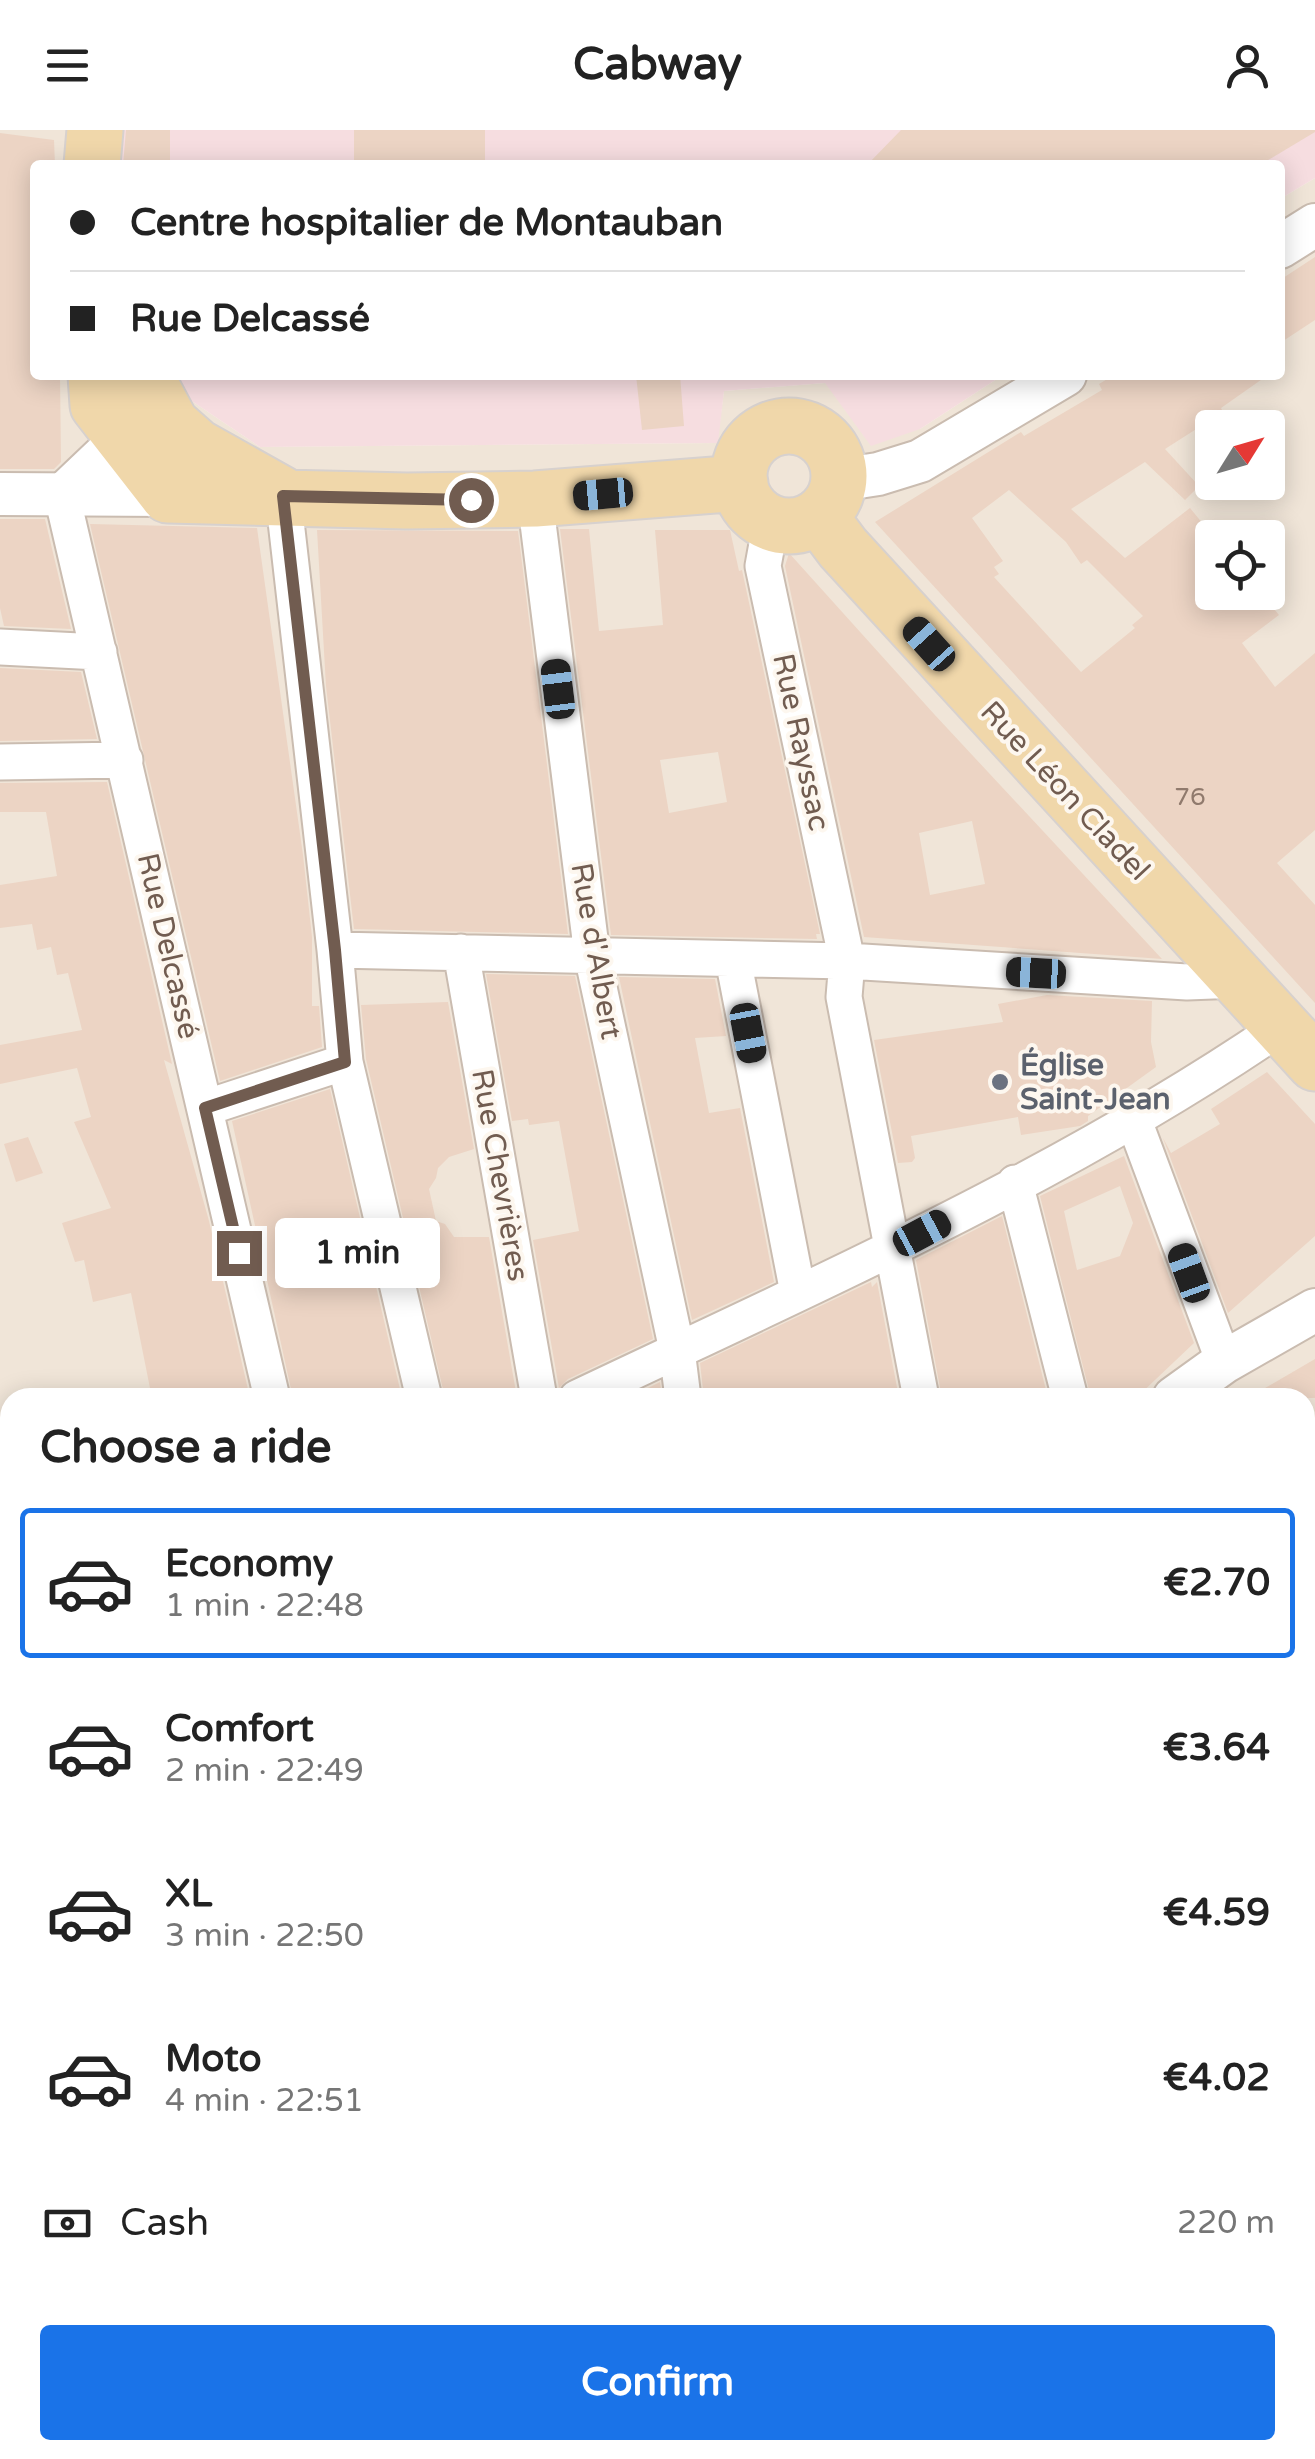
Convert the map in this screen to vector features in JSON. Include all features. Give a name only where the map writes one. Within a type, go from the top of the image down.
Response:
[{"type":"main road","points":[[110,443],[142,380]]},
{"type":"main road","points":[[110,443],[168,495],[407,501],[793,500]]},
{"type":"main road","points":[[110,443],[197,447],[283,496]]},
{"type":"main road","name":"Rue Léon Cladel","points":[[793,500],[842,548],[1298,1044]]},
{"type":"street","points":[[1285,244],[1315,225]]},
{"type":"street","points":[[793,500],[920,460],[1056,380]]},
{"type":"street","points":[[0,494],[110,443]]},
{"type":"street","name":"Rue Delcassé","points":[[110,443],[99,652],[270,1388]]},
{"type":"street","points":[[283,496],[345,1062],[422,1388]]},
{"type":"street","name":"Rue d'Albert","points":[[534,499],[592,954],[677,1350],[682,1388]]},
{"type":"street","name":"Rue Rayssac","points":[[793,500],[763,566],[847,961],[844,997],[919,1388]]},
{"type":"street","points":[[0,647],[99,652]]},
{"type":"street","points":[[0,762],[125,760]]},
{"type":"street","points":[[335,950],[847,961],[1186,982],[1238,980]]},
{"type":"street","name":"Rue Chevrières","points":[[462,952],[537,1388]]},
{"type":"street","points":[[734,958],[798,1293]]},
{"type":"street","points":[[599,1388],[890,1249],[1205,1078],[1298,1044]]},
{"type":"street","points":[[205,1108],[345,1062]]},
{"type":"street","points":[[1133,1118],[1224,1362]]},
{"type":"street","points":[[1016,1183],[1067,1388]]},
{"type":"street","points":[[1188,1388],[1224,1362],[1315,1310]]},
{"type":"shaded area","points":[[0,130],[121,130],[122,160],[30,160],[30,380],[169,380],[171,387],[260,447],[717,443],[724,391],[825,383],[920,429],[995,380],[1285,380],[1285,196],[1315,178],[1315,1388],[0,1388]]},
{"type":"shaded area","points":[[121,130],[1315,130],[1315,178],[1285,196],[1285,160],[122,160]]},
{"type":"shaded area","points":[[169,380],[995,380],[920,429],[871,446],[825,383],[724,391],[718,443],[260,447],[171,387]]},
{"type":"building","points":[[126,130],[170,130],[170,160],[123,160]]},
{"type":"building","points":[[354,130],[485,130],[485,160],[354,160]]},
{"type":"building","points":[[901,130],[1315,130],[1268,160],[872,160]]},
{"type":"building","points":[[0,133],[54,140],[55,160],[30,160],[30,380],[60,380],[61,462],[54,469],[0,469]]},
{"type":"building","points":[[1315,257],[1315,320],[1285,340],[1285,277]]},
{"type":"building","points":[[637,380],[680,380],[684,426],[642,430]]},
{"type":"building","points":[[1106,380],[1261,380],[1222,410],[1195,410],[1195,430],[1165,449],[1195,482],[1195,490],[1185,500],[1145,462],[1071,509],[1125,558],[1190,508],[1200,520],[1195,520],[1195,610],[1275,610],[1279,615],[1242,643],[1275,687],[1315,653],[1315,830],[1277,863],[1315,905],[1315,1003],[875,522],[1021,432],[1024,436],[1102,390],[1099,384]],"holes":[[[1009,490],[1066,542],[1081,564],[1087,560],[1143,616],[1132,625],[1135,628],[1081,672],[994,577],[999,574],[994,567],[1003,561],[972,518]]]},
{"type":"building","points":[[0,519],[45,519],[71,629],[4,626],[0,608]]},
{"type":"building","points":[[90,524],[257,528],[303,855],[312,937],[312,1006],[319,1006],[322,1047],[220,1081]]},
{"type":"building","points":[[560,529],[589,529],[599,631],[663,625],[655,530],[730,530],[739,571],[742,570],[820,934],[816,934],[817,939],[611,935]],"holes":[[[718,752],[727,802],[669,813],[660,760]]]},
{"type":"building","points":[[317,530],[518,531],[568,934],[354,929],[326,686]]},
{"type":"building","points":[[789,553],[1162,959],[864,937],[785,566]],"holes":[[[972,821],[985,884],[930,895],[919,833]]]},
{"type":"building","points":[[0,668],[81,672],[97,739],[0,741]]},
{"type":"building","points":[[107,782],[172,1064],[164,1060],[209,1221],[248,1388],[150,1388],[131,1293],[93,1302],[84,1260],[75,1262],[62,1223],[111,1208],[74,1122],[91,1117],[77,1068],[0,1084],[0,1045],[82,1030],[68,973],[57,975],[51,947],[37,950],[32,924],[0,928],[0,885],[57,876],[46,812],[0,812],[0,783]]},
{"type":"building","points":[[486,974],[575,976],[653,1339],[568,1379],[559,1388],[533,1240],[579,1231],[559,1121],[529,1125],[528,1119],[512,1121]]},
{"type":"building","points":[[619,977],[715,979],[726,1036],[695,1038],[709,1113],[740,1108],[774,1282],[692,1320]]},
{"type":"building","name":"Église Saint-Jean","points":[[1047,995],[1152,1001],[1151,1042],[1156,1067],[1080,1126],[1021,1135],[1018,1117],[911,1136],[915,1158],[898,1163],[874,1040],[1003,1022],[998,1004]]},
{"type":"building","points":[[448,1002],[474,1149],[449,1157],[438,1168],[429,1189],[436,1221],[445,1224],[454,1237],[489,1237],[515,1388],[443,1388],[366,1059],[361,1005]]},
{"type":"building","points":[[1267,1072],[1315,1124],[1315,1236],[1228,1313],[1163,1138],[1171,1153],[1220,1124],[1211,1109]]},
{"type":"building","points":[[330,1089],[400,1388],[291,1388],[232,1121]]},
{"type":"building","points":[[28,1137],[43,1173],[16,1182],[4,1144]]},
{"type":"building","points":[[1124,1156],[1194,1343],[1147,1388],[1088,1388],[1040,1196]],"holes":[[[1120,1186],[1133,1223],[1120,1256],[1077,1270],[1064,1211]]]},
{"type":"building","points":[[1002,1216],[1045,1388],[940,1388],[916,1260]]},
{"type":"building","points":[[877,1282],[897,1388],[703,1388],[700,1363]]},
{"type":"building","points":[[1315,1359],[1315,1388],[1265,1388]]},
{"type":"place","name":"Église Saint-Jean","points":[[1000,1082]]},
{"type":"route","points":[[239,1253],[205,1108],[345,1062],[283,496],[471,500]]}]
